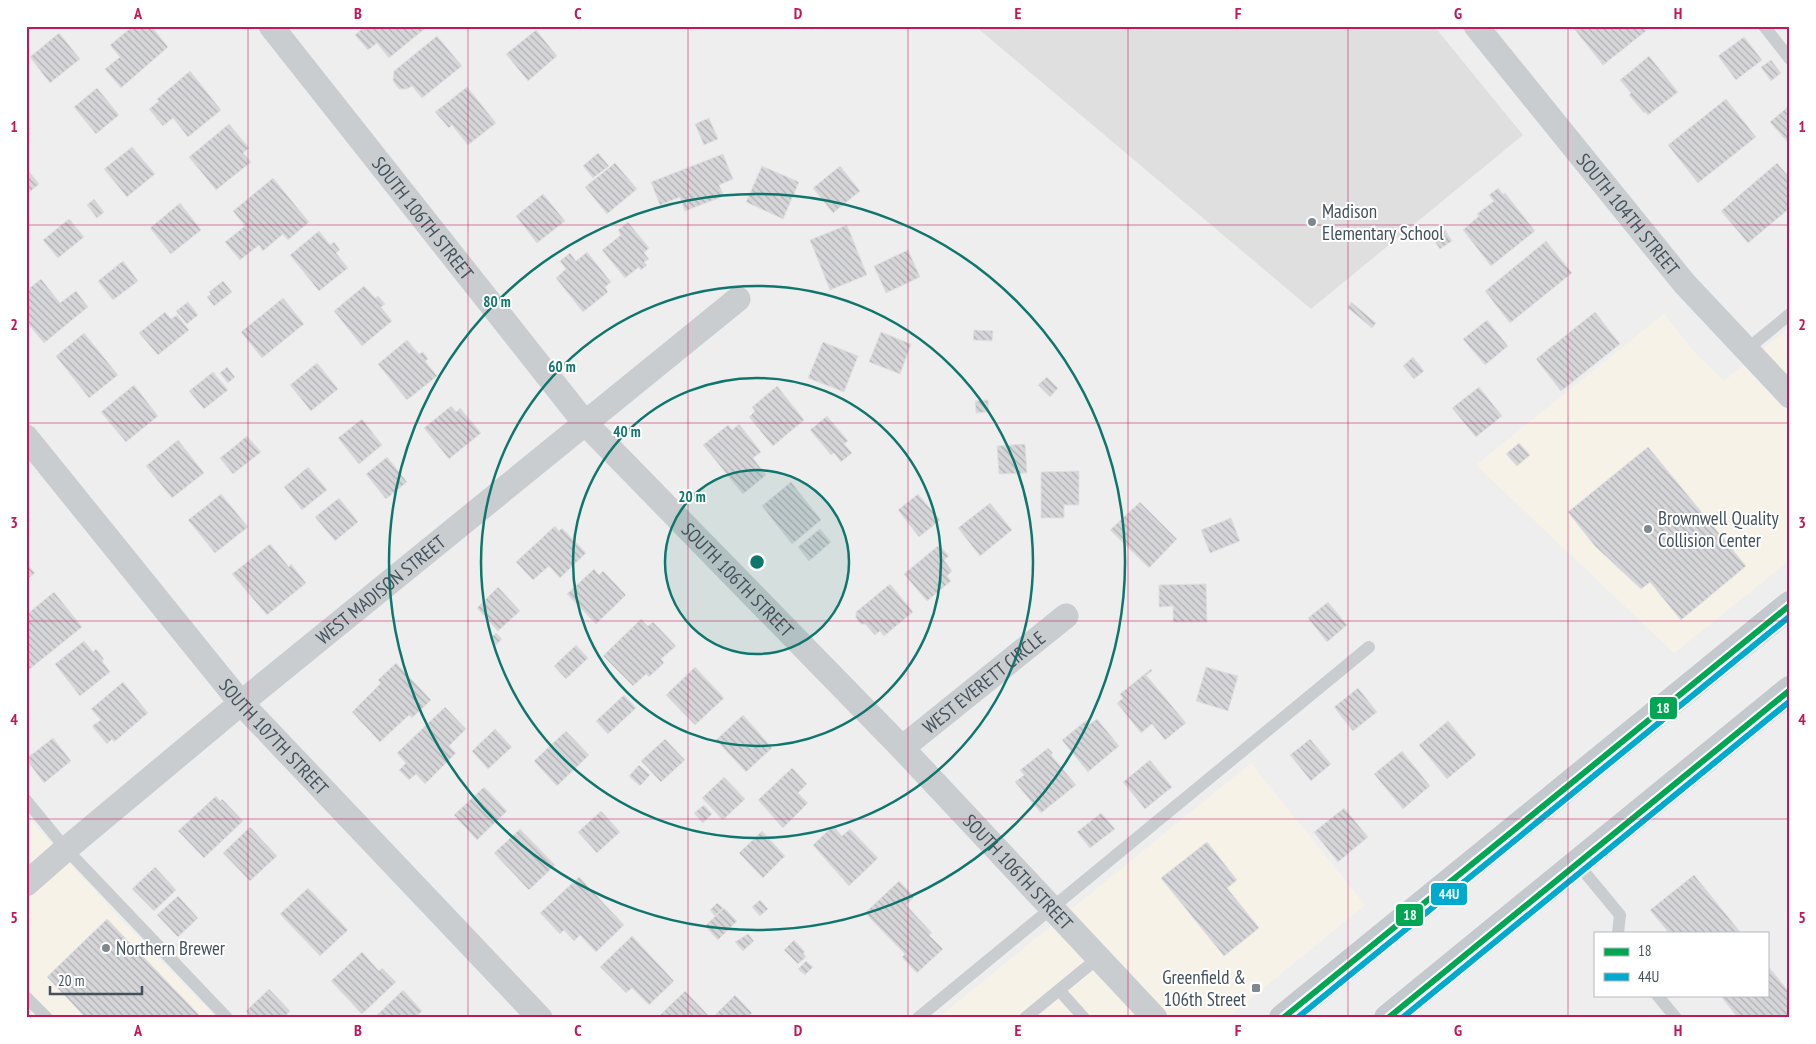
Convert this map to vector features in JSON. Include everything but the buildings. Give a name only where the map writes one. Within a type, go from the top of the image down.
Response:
[{"type":"main road","points":[[1283,1018],[1790,605]]},
{"type":"main road","points":[[1397,1015],[1577,864],[1790,690]]},
{"type":"street","name":"SOUTH 106TH STREET","points":[[271,26],[585,423],[902,748],[1155,1018]]},
{"type":"street","name":"SOUTH 104TH STREET","points":[[1476,26],[1684,283],[1790,396]]},
{"type":"street","name":"WEST MADISON STREET","points":[[26,884],[241,704],[738,299]]},
{"type":"street","name":"SOUTH 107TH STREET","points":[[26,438],[241,704],[540,1018]]},
{"type":"street","name":"WEST EVERETT CIRCLE","points":[[902,748],[1066,616]]},
{"type":"lane","points":[[1764,26],[1790,59]]},
{"type":"lane","points":[[1746,350],[1790,314]]},
{"type":"lane","points":[[918,1018],[1369,647]]},
{"type":"lane","points":[[26,800],[66,849],[227,1018]]},
{"type":"lane","points":[[1577,864],[1620,915],[1618,932]]},
{"type":"lane","points":[[1025,1018],[1098,958]]},
{"type":"lane","points":[[1060,990],[1084,1018]]},
{"type":"lane","points":[[1657,996],[1676,1018]]},
{"type":"lane","points":[[26,997],[47,1018]]},
{"type":"shaded area","name":"Madison Elementary School","points":[[975,26],[1434,26],[1523,135],[1311,309]]},
{"type":"shaded area","points":[[1664,314],[1696,354],[1724,381],[1790,327],[1790,560],[1674,653],[1476,465]]},
{"type":"shaded area","points":[[1251,763],[1365,905],[1227,1018],[938,1018]]},
{"type":"shaded area","points":[[26,815],[115,913],[216,1018],[26,1018]]},
{"type":"transit line","name":"18","points":[[1283,1018],[1790,605]]},
{"type":"transit line","name":"44U","points":[[1297,1018],[1790,616]]},
{"type":"transit line","name":"18","points":[[1388,1018],[1790,690]]},
{"type":"transit line","name":"44U","points":[[1402,1018],[1790,701]]},
{"type":"place","name":"Madison Elementary School","points":[[1312,222]]},
{"type":"place","name":"Brownwell Quality Collision Center","points":[[1648,529]]},
{"type":"place","name":"Northern Brewer","points":[[106,948]]},
{"type":"place","name":"Greenfield & 106th Street","points":[[1256,988]]}]
